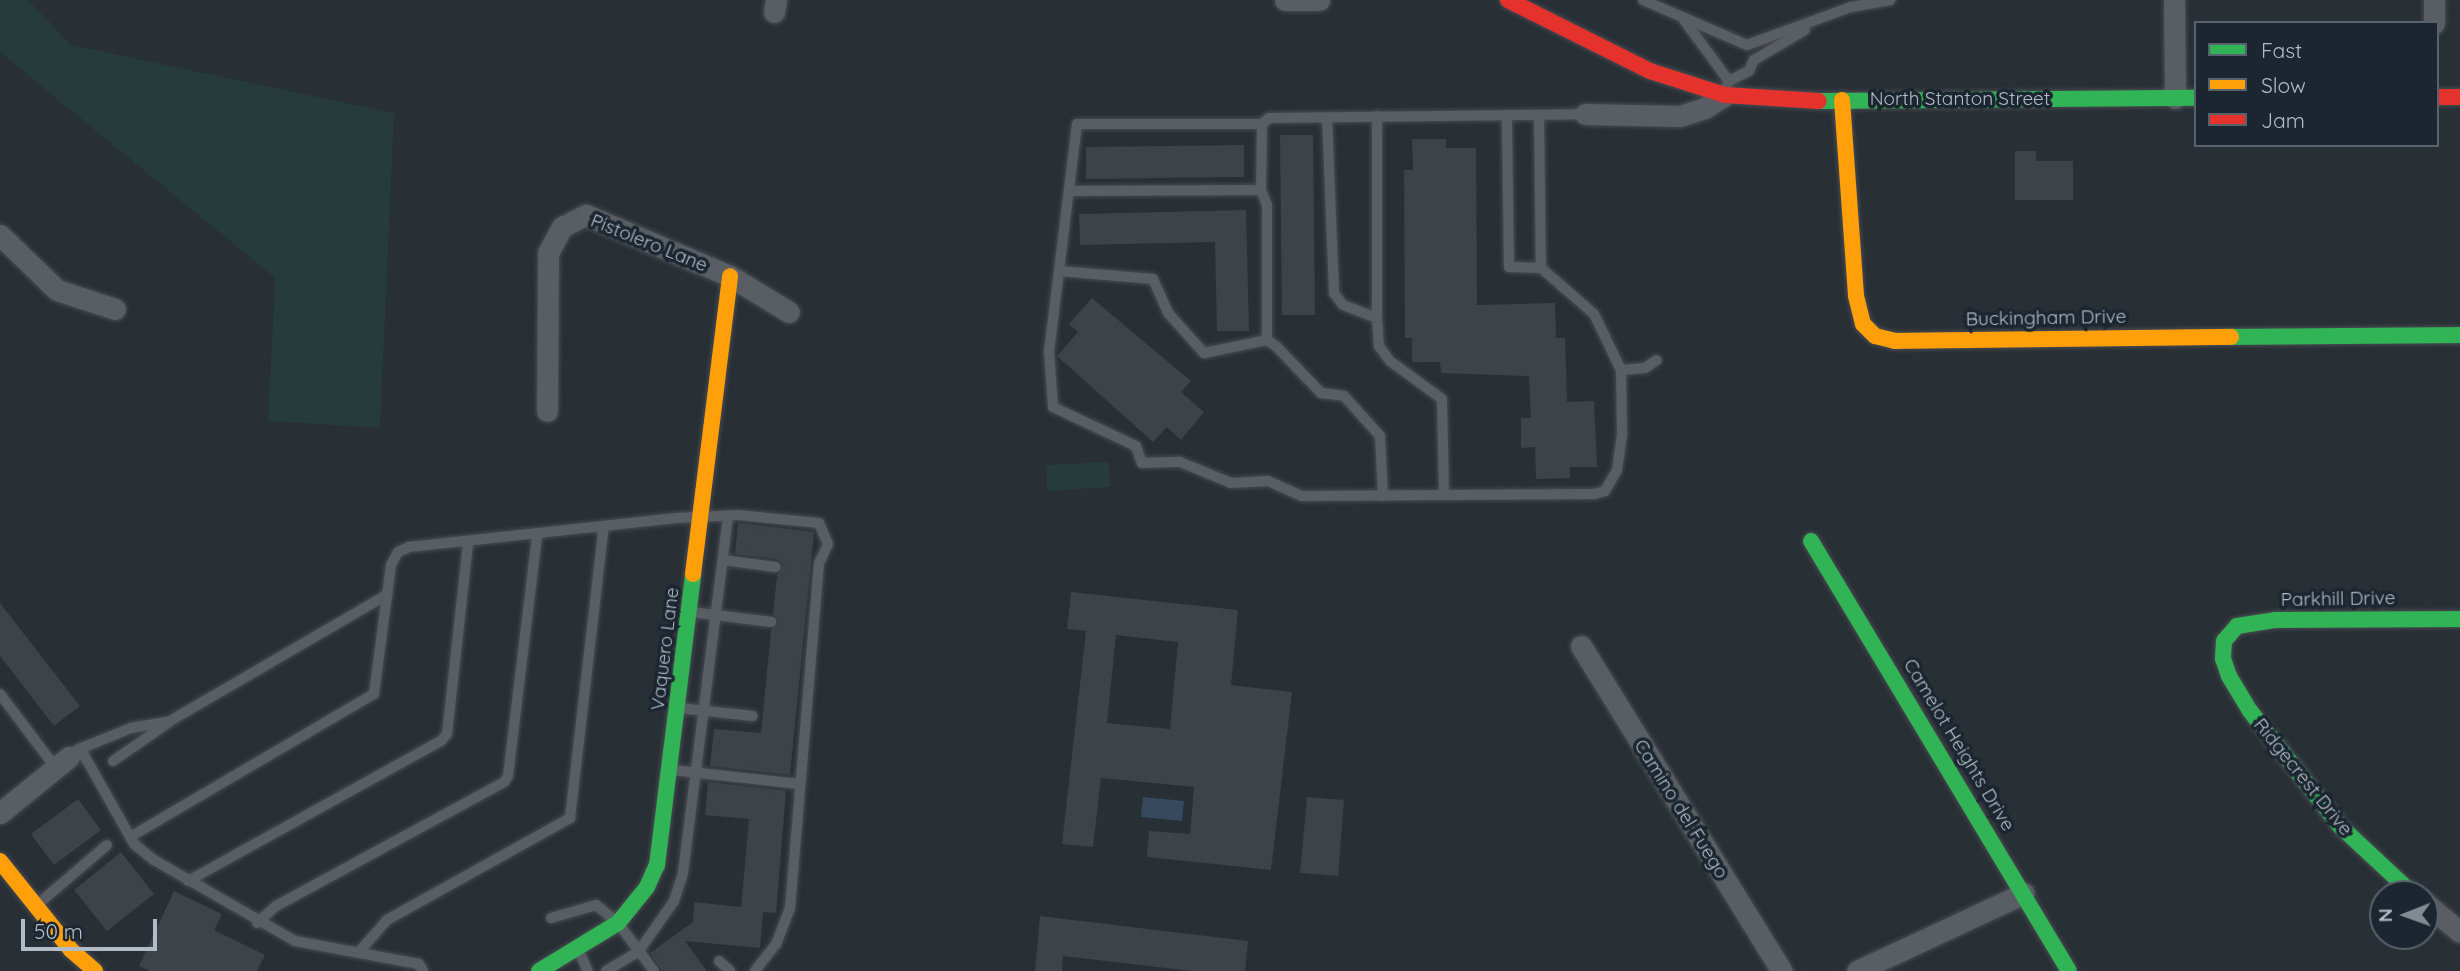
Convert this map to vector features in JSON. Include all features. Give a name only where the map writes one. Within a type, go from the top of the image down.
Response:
[{"type":"street","points":[[1285,0],[1319,0]]},
{"type":"street","name":"North Stanton Street","points":[[1508,0],[1650,71],[1727,88],[1842,100],[2185,98]]},
{"type":"street","points":[[2174,0],[2185,98]]},
{"type":"street","points":[[2434,0],[2434,21]]},
{"type":"street","points":[[1585,114],[1680,116],[1705,108],[1727,88]]},
{"type":"street","points":[[2439,97],[2460,97]]},
{"type":"street","name":"Buckingham Drive","points":[[1842,100],[1856,296],[1863,324],[1875,336],[1895,341],[2460,335]]},
{"type":"street","name":"Pistolero Lane","points":[[547,411],[548,253],[562,227],[586,215],[730,276],[789,312]]},
{"type":"street","points":[[0,235],[57,290],[115,309]]},
{"type":"street","name":"Vaquero Lane","points":[[539,971],[578,950],[618,923],[647,887],[663,844],[730,276]]},
{"type":"street","name":"Camelot Heights Drive","points":[[1811,541],[2069,971]]},
{"type":"street","name":"Parkhill Drive","points":[[2224,641],[2237,626],[2275,620],[2460,619]]},
{"type":"street","name":"Ridgecrest Drive","points":[[2224,641],[2222,659],[2229,677],[2255,718],[2340,826],[2398,880]]},
{"type":"street","name":"Camino del Fuego","points":[[1581,646],[1782,971]]},
{"type":"street","points":[[0,813],[68,757]]},
{"type":"street","points":[[0,861],[35,906],[95,971]]},
{"type":"street","points":[[1857,971],[2024,894]]},
{"type":"street","points":[[2439,915],[2460,932]]},
{"type":"lane","points":[[1643,0],[1747,45],[1813,24]]},
{"type":"lane","points":[[1684,20],[1727,88],[1749,72],[1754,60],[1813,24],[1850,7],[1890,0]]},
{"type":"lane","points":[[1507,115],[1509,267],[1541,268],[1594,314],[1621,370],[1620,450],[1617,470],[1605,491],[1302,496],[1268,481],[1231,483],[1180,462],[1142,463],[1136,446],[1053,407],[1049,351],[1077,124],[1262,124],[1269,118],[1585,114]]},
{"type":"lane","points":[[1539,115],[1541,268]]},
{"type":"lane","points":[[1327,117],[1330,279],[1343,305],[1377,318]]},
{"type":"lane","points":[[1377,117],[1379,346],[1390,361],[1442,399],[1444,495]]},
{"type":"lane","points":[[1262,124],[1261,190],[1267,205],[1267,340],[1321,393],[1344,396],[1380,436],[1383,496]]},
{"type":"lane","points":[[1069,191],[1261,190]]},
{"type":"lane","points":[[1059,271],[1153,279],[1168,313],[1204,353],[1267,340]]},
{"type":"lane","points":[[1621,370],[1645,368],[1657,360]]},
{"type":"lane","points":[[606,971],[639,951],[674,901],[687,848],[728,516]]},
{"type":"lane","points":[[131,837],[374,694],[391,565],[398,552],[409,547],[702,517],[728,516],[819,523],[828,544],[819,563],[790,908],[776,944],[755,971]]},
{"type":"lane","points":[[358,953],[387,920],[570,818],[604,526]]},
{"type":"lane","points":[[257,923],[276,906],[504,782],[508,776],[537,535]]},
{"type":"lane","points":[[188,881],[441,741],[447,734],[468,543]]},
{"type":"lane","points":[[723,560],[776,567]]},
{"type":"lane","points":[[113,761],[170,721],[388,594]]},
{"type":"lane","points":[[691,612],[771,622]]},
{"type":"lane","points":[[0,694],[68,757],[131,837],[154,860],[257,923],[295,941],[419,964],[423,971]]},
{"type":"lane","points":[[680,708],[753,716]]},
{"type":"lane","points":[[68,757],[131,728],[170,721]]},
{"type":"lane","points":[[672,770],[799,784]]},
{"type":"lane","points":[[663,844],[687,848]]},
{"type":"lane","points":[[35,906],[107,845]]},
{"type":"lane","points":[[551,918],[596,905],[618,923],[654,971]]},
{"type":"lane","points":[[578,950],[588,971]]},
{"type":"lane","points":[[719,961],[730,971]]},
{"type":"green space","points":[[0,0],[28,0],[71,45],[394,113],[380,428],[268,421],[275,278],[0,52]]},
{"type":"green space","points":[[1109,462],[1110,487],[1047,491],[1046,465]]},
{"type":"water","points":[[1143,797],[1184,801],[1182,821],[1141,817]]},
{"type":"building","points":[[1280,135],[1313,135],[1315,315],[1282,315]]},
{"type":"building","points":[[1412,139],[1446,139],[1446,148],[1476,148],[1477,305],[1555,303],[1556,338],[1565,338],[1567,402],[1594,401],[1597,467],[1570,467],[1570,478],[1536,479],[1535,447],[1521,448],[1521,418],[1531,418],[1529,376],[1441,373],[1440,362],[1412,362],[1412,338],[1405,338],[1404,170],[1413,170]]},
{"type":"building","points":[[1244,145],[1244,177],[1086,179],[1086,147]]},
{"type":"building","points":[[2015,151],[2036,151],[2036,161],[2073,161],[2073,200],[2015,200]]},
{"type":"building","points":[[1246,210],[1249,331],[1217,331],[1215,242],[1080,245],[1079,214]]},
{"type":"building","points":[[1092,298],[1191,381],[1181,392],[1204,412],[1181,440],[1167,427],[1153,442],[1057,356],[1078,332],[1069,324]]},
{"type":"building","points":[[738,523],[814,532],[790,775],[710,766],[714,729],[761,733],[771,630],[779,622],[773,614],[777,575],[783,565],[777,559],[735,554]]},
{"type":"building","points":[[1071,592],[1238,610],[1231,685],[1292,692],[1271,870],[1147,857],[1149,831],[1190,834],[1194,787],[1101,778],[1093,847],[1062,844],[1086,631],[1067,629]],"holes":[[[1116,635],[1178,642],[1170,729],[1107,723]]]},
{"type":"building","points":[[0,603],[80,706],[54,726],[0,656]]},
{"type":"building","points":[[708,782],[786,791],[776,913],[763,912],[760,948],[685,941],[707,971],[662,971],[650,953],[693,922],[694,902],[741,907],[749,819],[705,815]]},
{"type":"building","points":[[1307,797],[1344,800],[1338,876],[1300,873]]},
{"type":"building","points":[[78,799],[101,830],[54,865],[31,834]]},
{"type":"building","points":[[121,852],[154,894],[107,931],[74,890]]},
{"type":"building","points":[[174,891],[222,914],[214,930],[265,955],[257,971],[150,971],[139,966]]},
{"type":"building","points":[[1040,916],[1248,941],[1245,971],[1191,971],[1063,956],[1062,971],[1035,971]]},
{"type":"traffic: fast","points":[[1819,101],[2194,98]]},
{"type":"traffic: fast","points":[[2231,337],[2460,335]]},
{"type":"traffic: fast","points":[[1811,541],[2069,971]]},
{"type":"traffic: fast","points":[[539,971],[618,923],[647,887],[657,865],[693,574]]},
{"type":"traffic: fast","points":[[2398,880],[2340,826],[2250,711],[2229,676],[2223,659],[2224,641],[2237,626],[2275,620],[2460,619]]},
{"type":"traffic: slow","points":[[1842,100],[1856,296],[1863,324],[1875,336],[1895,341],[2231,337]]},
{"type":"traffic: slow","points":[[693,574],[730,276]]},
{"type":"traffic: slow","points":[[0,861],[71,950],[95,971]]},
{"type":"traffic: jam","points":[[1508,0],[1650,71],[1725,95],[1819,101]]},
{"type":"traffic: jam","points":[[2439,97],[2460,97]]}]
